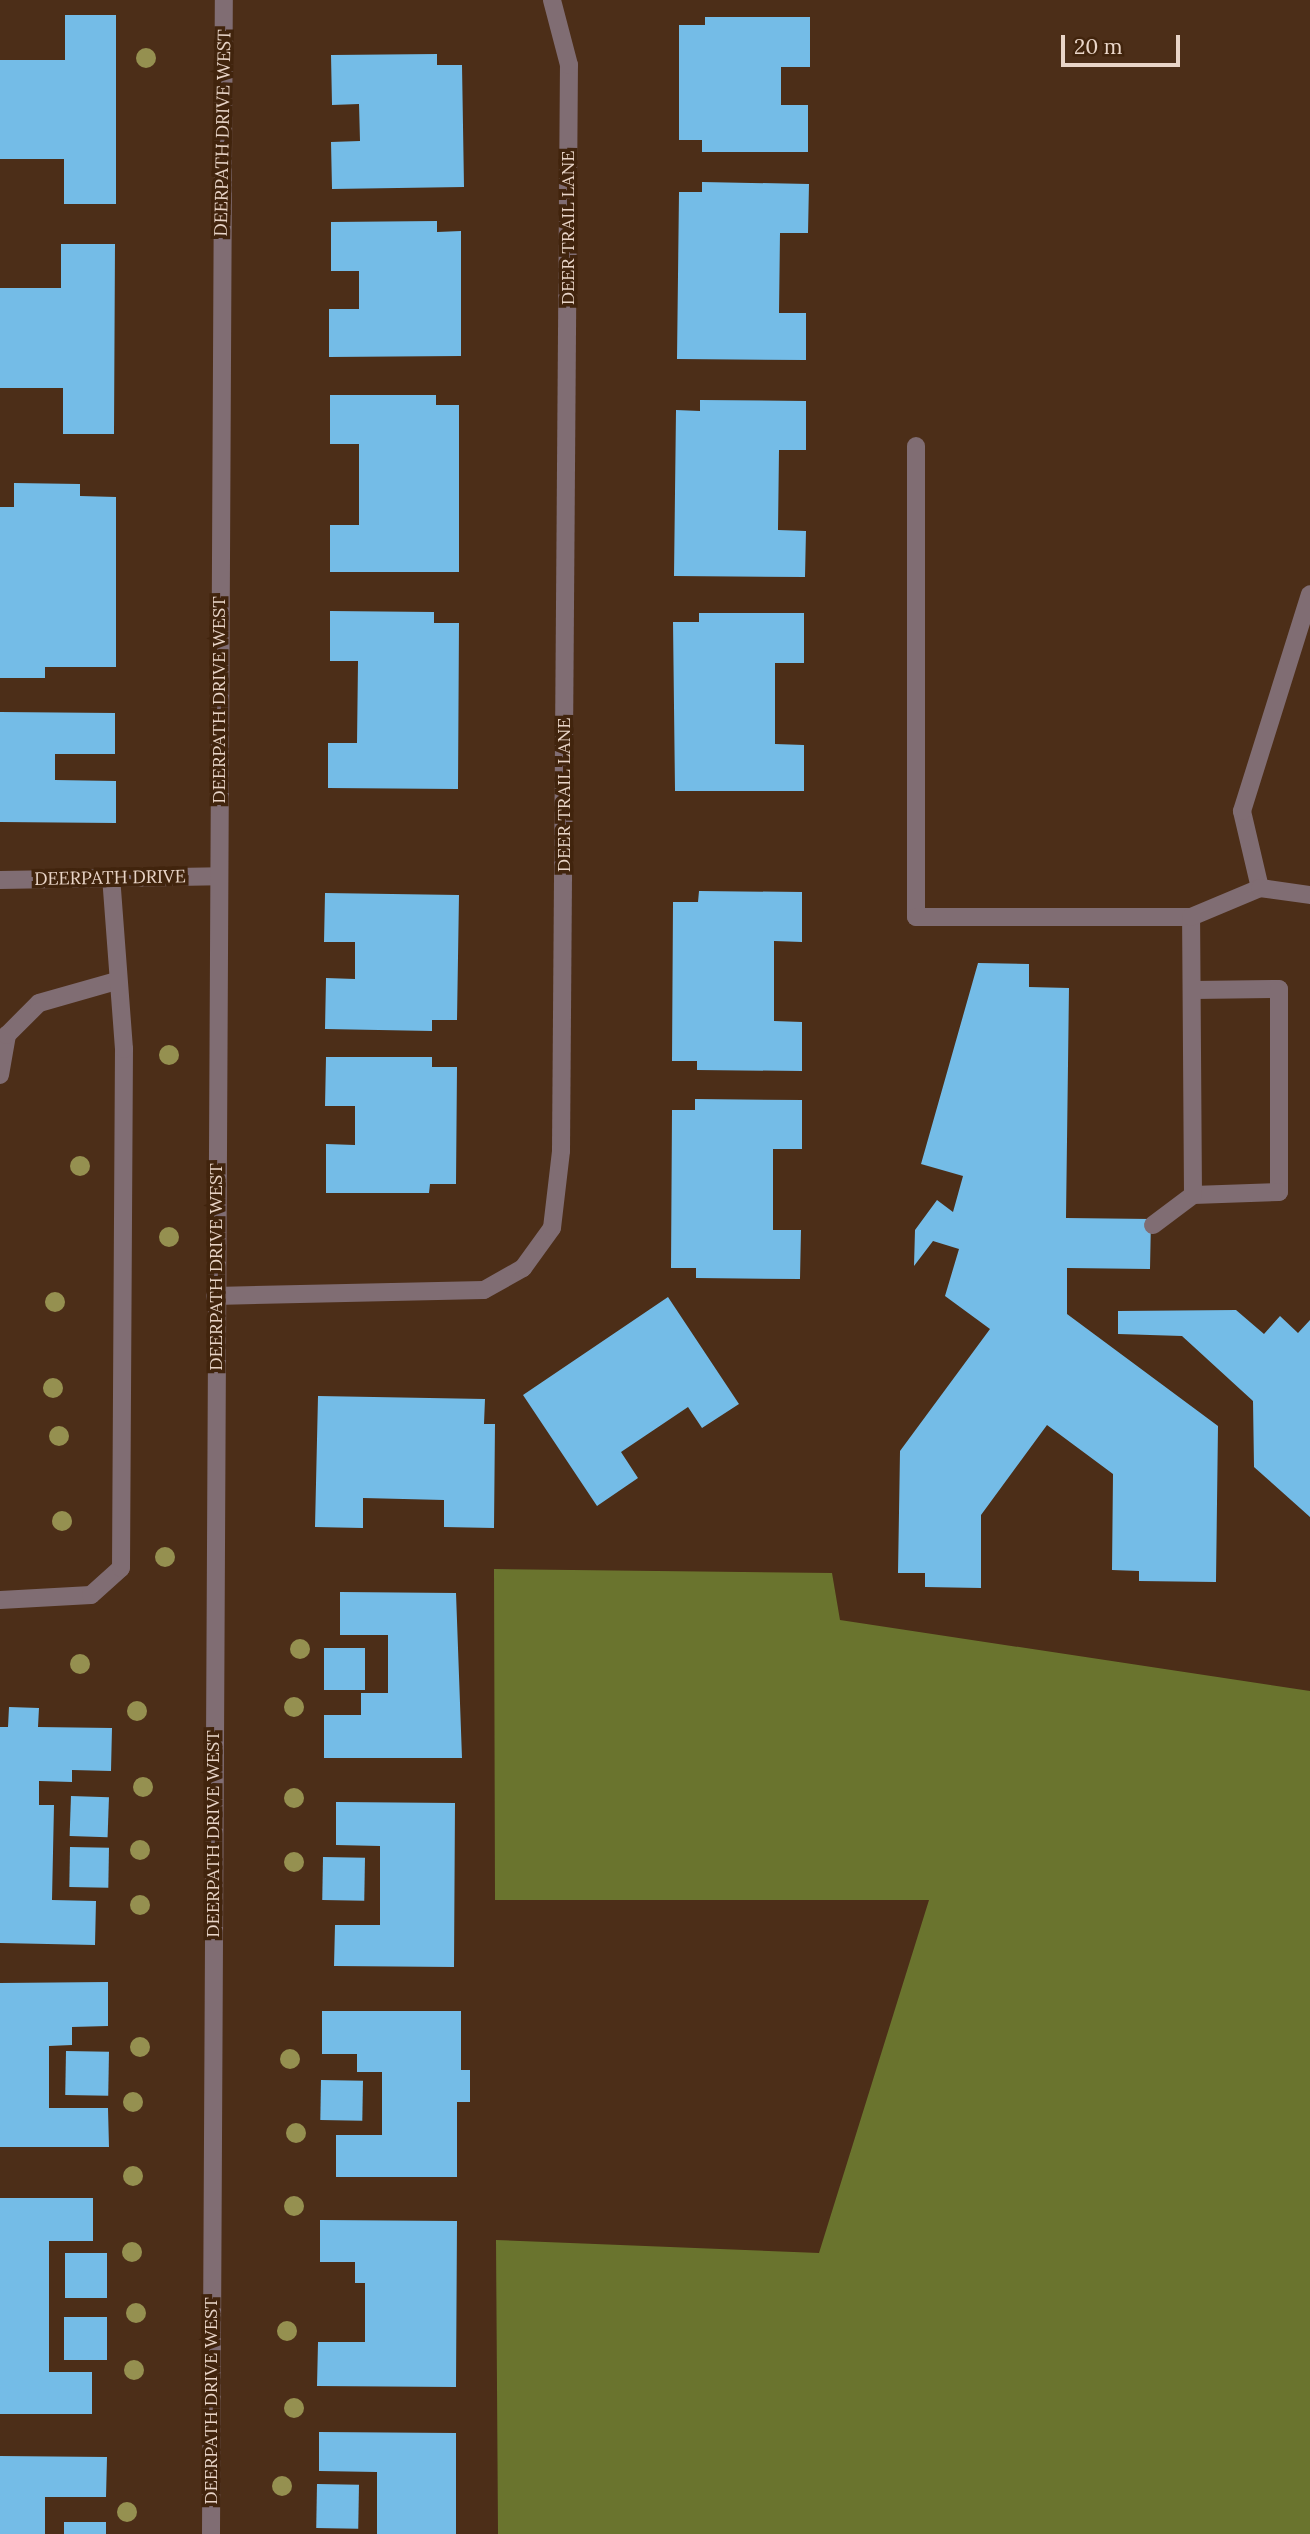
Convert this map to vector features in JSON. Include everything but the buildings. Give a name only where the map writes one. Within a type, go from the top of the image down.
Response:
[{"type":"street","name":"DEERPATH DRIVE WEST","points":[[211,2534],[215,1296],[224,0]]},
{"type":"street","name":"DEER TRAIL LANE","points":[[215,1296],[484,1290],[523,1268],[552,1228],[561,1190],[569,65],[552,0]]},
{"type":"street","points":[[916,446],[916,916],[1191,917],[1261,888],[1310,895]]},
{"type":"street","points":[[1261,888],[1242,811],[1310,594]]},
{"type":"street","name":"DEERPATH DRIVE","points":[[0,880],[219,876]]},
{"type":"street","points":[[0,1600],[92,1595],[121,1568],[124,1049],[111,878]]},
{"type":"street","points":[[1191,917],[1193,1195]]},
{"type":"street","points":[[0,1075],[7,1035],[40,1003],[117,981]]},
{"type":"street","points":[[1153,1225],[1193,1195],[1279,1192],[1279,989],[1193,990]]},
{"type":"green space","points":[[494,1569],[832,1573],[840,1620],[1310,1691],[1310,2534],[498,2534],[496,2240],[819,2253],[929,1900],[495,1900]]}]
